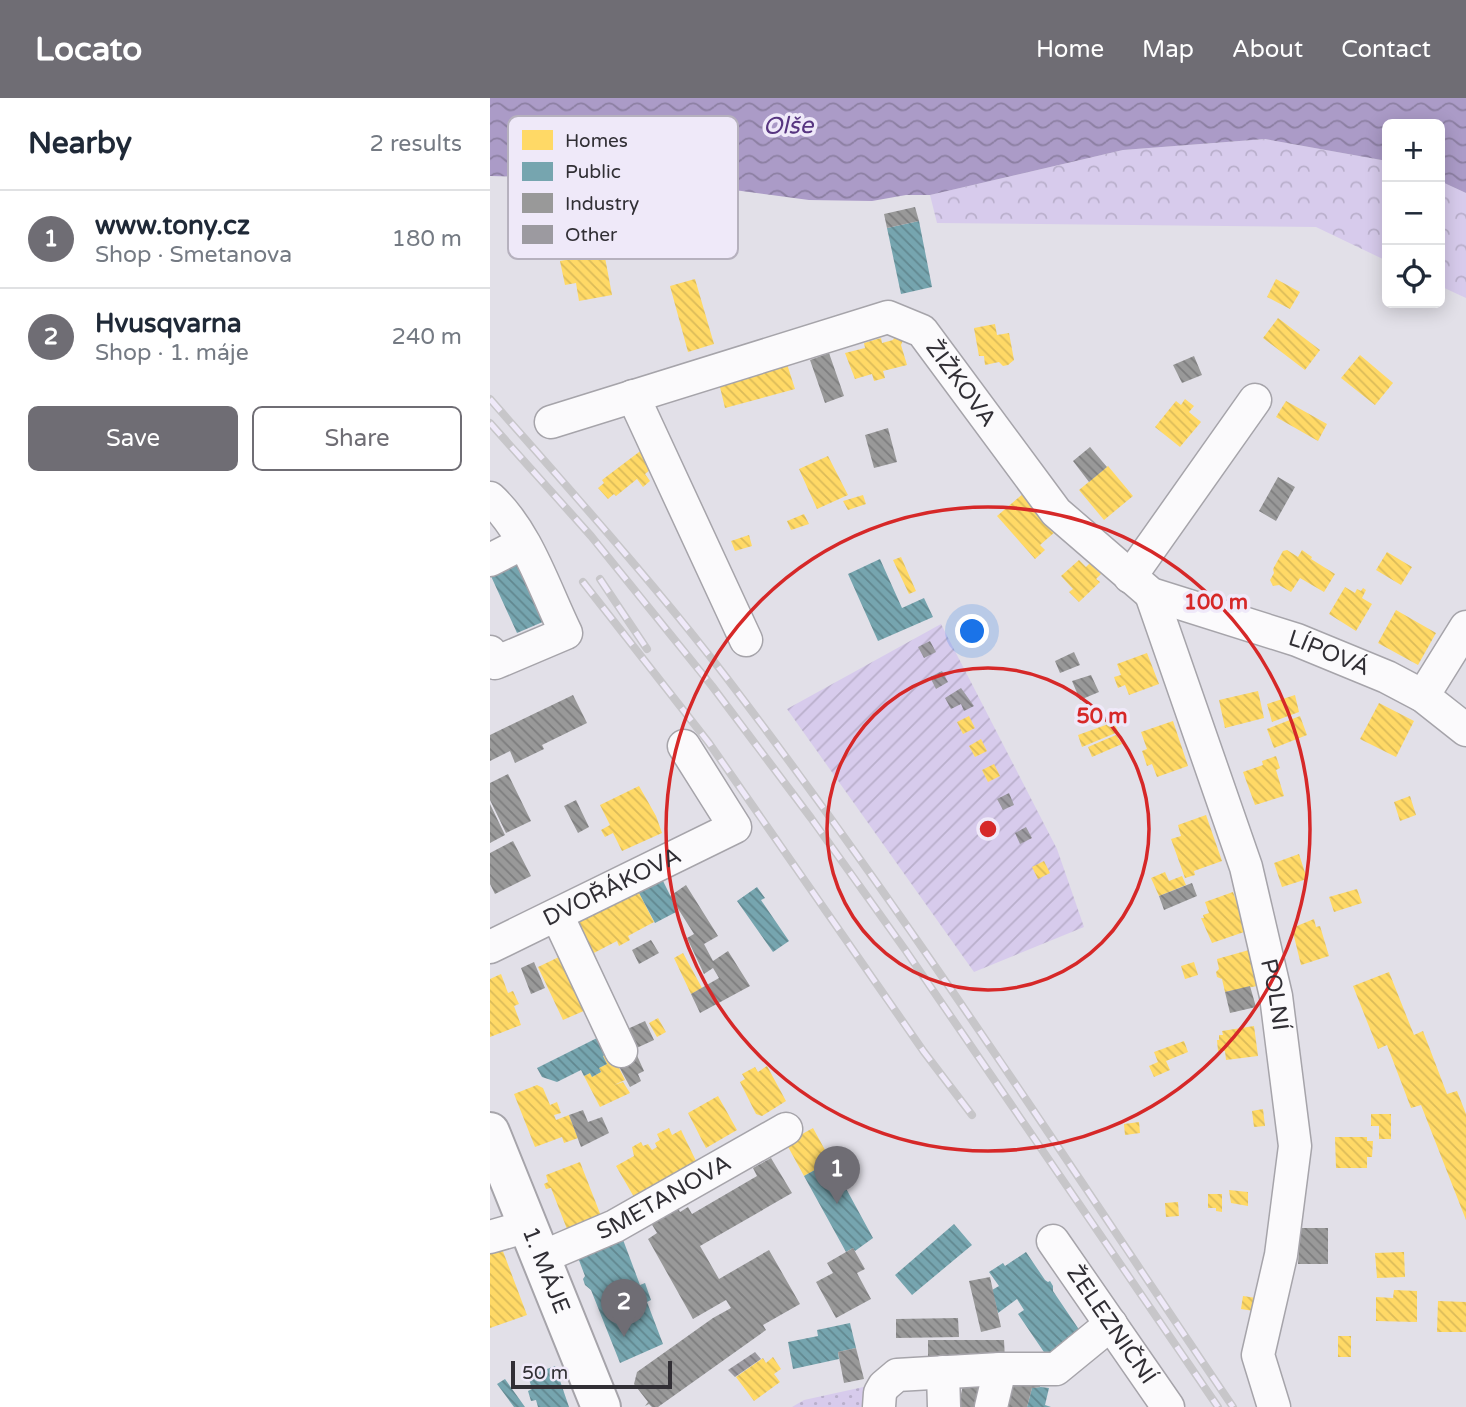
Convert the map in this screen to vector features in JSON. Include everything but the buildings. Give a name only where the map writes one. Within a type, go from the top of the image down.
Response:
[{"type":"main road","name":"1. MÁJE","points":[[490,1132],[601,1407]]},
{"type":"street","name":"ŽIŽKOVA","points":[[551,422],[888,317],[922,331],[1056,512],[1140,585]]},
{"type":"street","points":[[633,396],[746,640]]},
{"type":"street","points":[[1140,585],[1255,400]]},
{"type":"street","points":[[490,498],[502,510],[523,543],[566,633],[495,663],[490,652]]},
{"type":"street","points":[[490,560],[523,543]]},
{"type":"street","name":"LÍPOVÁ","points":[[1140,585],[1297,640],[1388,677],[1423,696],[1466,730]]},
{"type":"street","name":"POLNÍ","points":[[1140,585],[1246,867],[1276,996],[1295,1146],[1281,1255],[1258,1355],[1269,1399],[1274,1407]]},
{"type":"street","points":[[1423,696],[1466,627]]},
{"type":"street","name":"DVOŘÁKOVA","points":[[490,947],[736,828],[684,746]]},
{"type":"street","points":[[557,915],[621,1051]]},
{"type":"street","name":"SMETANOVA","points":[[490,1237],[534,1242],[615,1226],[786,1129]]},
{"type":"street","name":"ŽELEZNIČNÍ","points":[[1053,1241],[1168,1407]]},
{"type":"street","points":[[879,1407],[880,1393],[897,1375],[1000,1369],[1056,1369],[1111,1324]]},
{"type":"street","points":[[991,1407],[1000,1369]]},
{"type":"street","points":[[943,1372],[944,1407]]},
{"type":"green space","points":[[1265,139],[1382,160],[1382,259],[1316,227],[937,223],[930,195],[1123,150]]},
{"type":"green space","points":[[1445,183],[1466,193],[1466,298],[1445,288]]},
{"type":"green space","points":[[941,624],[1057,849],[1084,927],[974,972],[787,709]]},
{"type":"green space","points":[[868,1386],[861,1407],[792,1407],[804,1400]]},
{"type":"water","name":"Olše","points":[[490,98],[1466,98],[1466,193],[1445,183],[1445,119],[1382,119],[1382,160],[1265,139],[1123,150],[930,195],[906,195],[872,201],[809,200],[738,190],[738,116],[508,116],[508,176],[490,176]]},
{"type":"railway","points":[[490,399],[669,606],[793,766],[922,947],[1233,1407]]},
{"type":"railway","points":[[490,423],[591,536],[712,686],[811,818],[906,951],[1218,1407]]},
{"type":"railway","points":[[600,579],[647,649]]},
{"type":"railway","points":[[583,582],[709,743],[924,1052],[972,1115]]},
{"type":"place","name":"www.tony.cz","points":[[837,1204]]},
{"type":"place","name":"Hvusqvarna","points":[[624,1337]]}]
